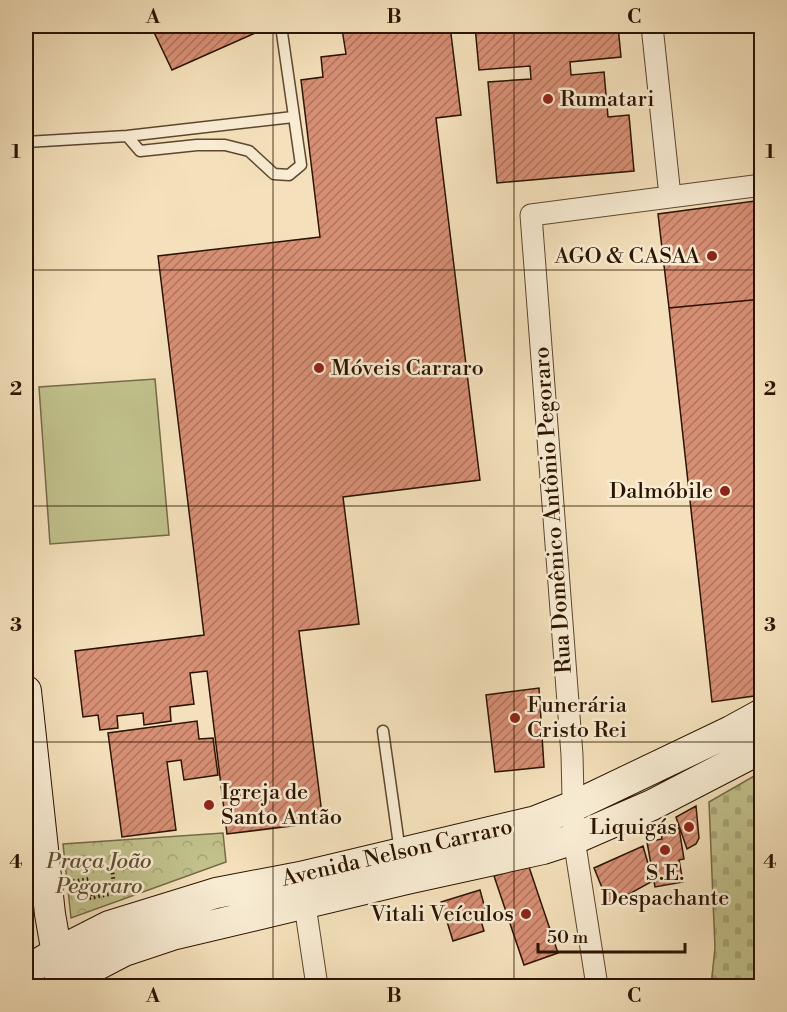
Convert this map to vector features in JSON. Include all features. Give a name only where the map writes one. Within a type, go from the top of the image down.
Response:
[{"type":"main road","points":[[26,691],[60,985]]},
{"type":"main road","name":"Avenida Nelson Carraro","points":[[26,971],[109,926],[167,923],[404,866],[536,821],[574,806],[762,714]]},
{"type":"main road","name":"Avenida Nelson Carraro","points":[[404,866],[543,849],[574,839],[652,805],[762,748]]},
{"type":"main road","name":"Avenida Nelson Carraro","points":[[60,985],[124,951],[167,923]]},
{"type":"street","points":[[652,26],[670,196],[762,185]]},
{"type":"street","name":"Rua Domênico Antônio Pegoraro","points":[[597,987],[574,839],[574,806],[531,215],[670,196]]},
{"type":"street","points":[[302,890],[316,987]]},
{"type":"lane","points":[[127,136],[140,152],[197,145],[233,147],[249,151],[274,174],[289,176],[301,165],[281,26]]},
{"type":"lane","points":[[26,142],[127,136],[293,117]]},
{"type":"lane","points":[[383,731],[404,866]]},
{"type":"path","points":[[86,899],[115,893],[111,861]]},
{"type":"path","points":[[47,884],[89,879],[92,897]]},
{"type":"green space","points":[[155,379],[169,535],[50,544],[39,387]]},
{"type":"green space","points":[[761,772],[761,986],[711,986],[715,948],[709,802]]},
{"type":"green space","name":"Praça João Pegoraro","points":[[223,833],[226,862],[71,918],[63,844]]},
{"type":"building","points":[[151,26],[271,26],[172,70]]},
{"type":"building","name":"Móveis Carraro","points":[[370,26],[450,26],[461,115],[436,118],[480,480],[343,497],[359,624],[299,631],[323,822],[227,834],[207,671],[190,673],[194,704],[170,707],[171,721],[144,725],[143,713],[117,716],[118,728],[100,730],[98,715],[83,717],[75,651],[204,635],[158,256],[320,237],[301,80],[323,77],[321,57],[346,54],[342,29]]},
{"type":"building","name":"Rumatari","points":[[475,26],[618,26],[621,57],[570,62],[571,75],[604,72],[608,117],[629,115],[634,171],[497,183],[488,82],[531,79],[530,66],[479,70]]},
{"type":"building","name":"AGO & CASAA","points":[[762,200],[762,299],[669,308],[658,214]]},
{"type":"building","name":"Dalmóbile","points":[[762,299],[761,695],[712,702],[669,308]]},
{"type":"building","name":"Funerária Cristo Rei","points":[[539,688],[544,767],[495,772],[486,695]]},
{"type":"building","points":[[197,721],[199,739],[213,738],[218,775],[184,780],[181,760],[167,762],[176,830],[122,837],[108,733]]},
{"type":"building","name":"Liquigás","points":[[696,806],[699,838],[696,844],[687,849],[676,817]]},
{"type":"building","name":"S.E. Despachante","points":[[679,828],[684,859],[679,860],[683,882],[655,887],[647,842],[662,839],[661,832]]},
{"type":"building","points":[[643,846],[653,881],[609,905],[594,868]]},
{"type":"building","name":"Vitali Veículos","points":[[528,864],[558,953],[524,965],[494,876]]},
{"type":"building","points":[[480,890],[486,912],[479,914],[484,931],[453,941],[441,902]]},
{"type":"place","name":"Rumatari","points":[[548,99]]},
{"type":"place","name":"AGO & CASAA","points":[[712,256]]},
{"type":"place","name":"Móveis Carraro","points":[[319,368]]},
{"type":"place","name":"Dalmóbile","points":[[725,491]]},
{"type":"place","name":"Funerária Cristo Rei","points":[[515,718]]},
{"type":"place","name":"Igreja de Santo Antão","points":[[209,805]]},
{"type":"place","name":"Liquigás","points":[[689,827]]},
{"type":"place","name":"S.E. Despachante","points":[[665,850]]},
{"type":"place","name":"Vitali Veículos","points":[[526,914]]}]
